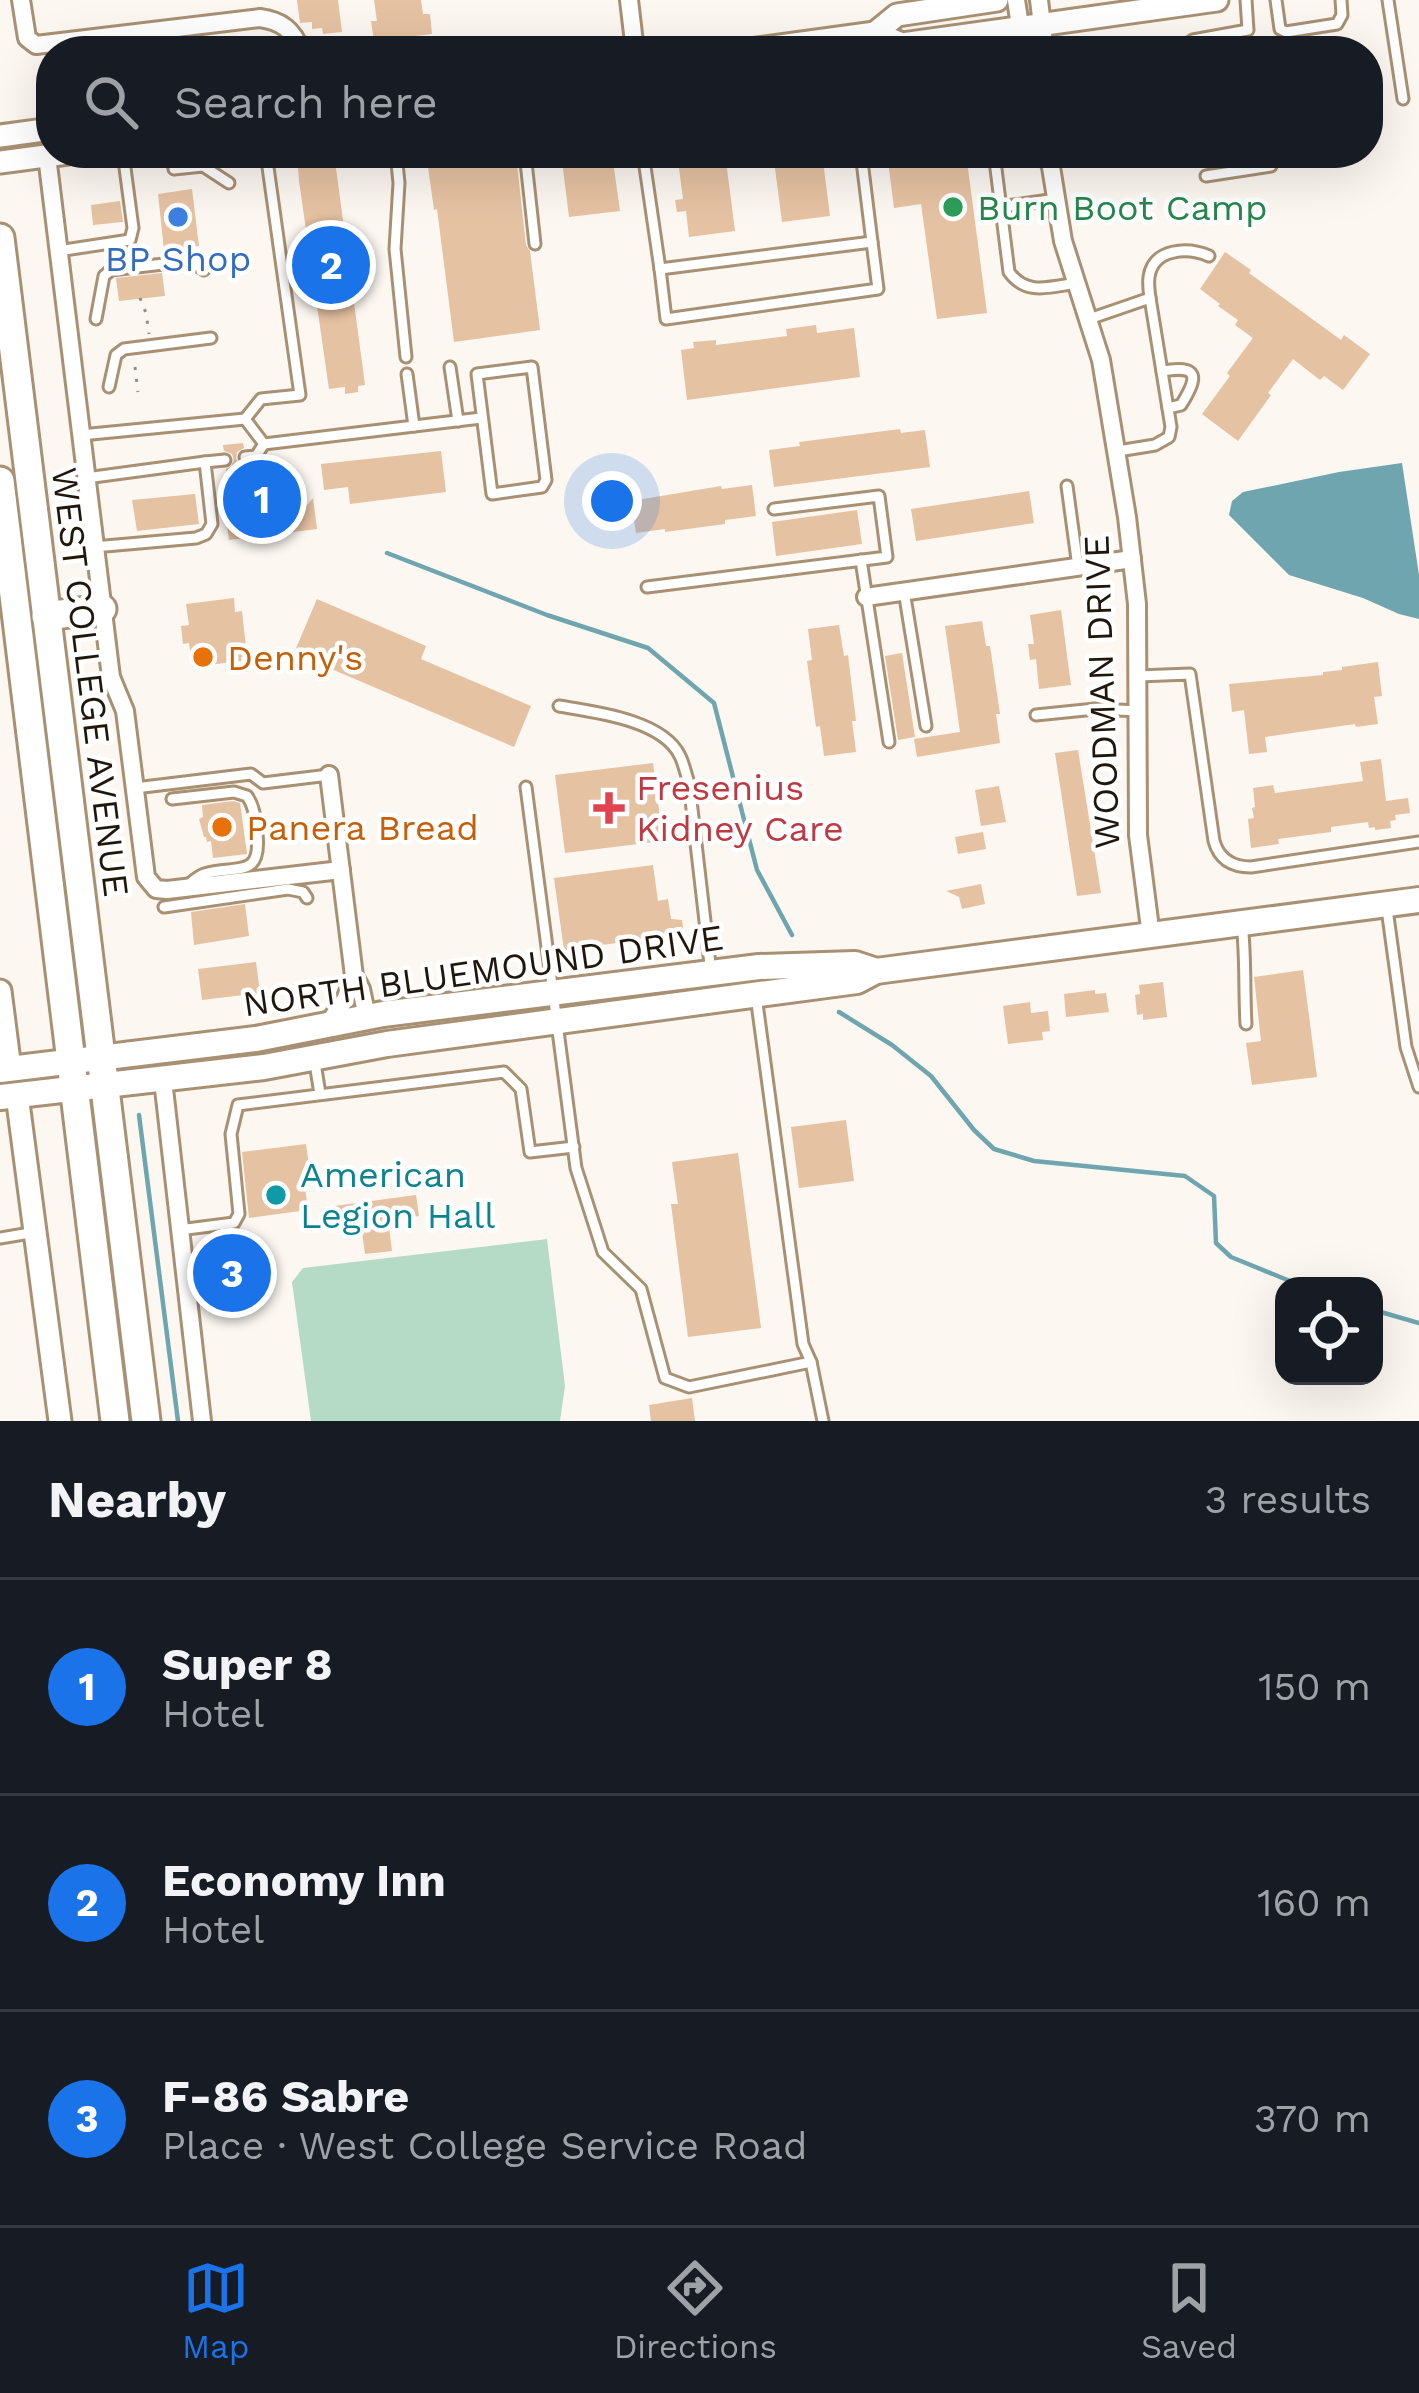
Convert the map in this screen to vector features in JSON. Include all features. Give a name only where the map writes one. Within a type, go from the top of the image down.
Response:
[{"type":"main road","name":"WEST COLLEGE AVENUE","points":[[0,238],[46,616],[115,1421]]},
{"type":"main road","name":"WEST COLLEGE AVENUE","points":[[0,481],[10,644],[146,1421]]},
{"type":"main road","points":[[46,616],[102,609]]},
{"type":"main road","name":"NORTH BLUEMOUND DRIVE","points":[[88,1075],[163,1081],[387,1044],[857,981],[877,971],[1419,899]]},
{"type":"main road","name":"NORTH BLUEMOUND DRIVE","points":[[88,1075],[367,1017],[553,992],[759,967],[855,964],[877,971]]},
{"type":"main road","points":[[279,1064],[301,1047],[358,1037],[367,1017]]},
{"type":"main road","points":[[5,1070],[88,1075]]},
{"type":"main road","points":[[9,1096],[88,1075]]},
{"type":"street","points":[[21,0],[26,38],[36,45]]},
{"type":"street","points":[[628,0],[633,36]]},
{"type":"street","points":[[881,36],[897,15],[997,0]]},
{"type":"street","points":[[1016,0],[1036,36]]},
{"type":"street","points":[[1028,36],[1039,0]]},
{"type":"street","points":[[963,36],[1217,0]]},
{"type":"street","points":[[111,36],[260,18],[280,22],[293,36]]},
{"type":"street","points":[[0,136],[36,131]]},
{"type":"street","points":[[0,162],[36,157]]},
{"type":"street","points":[[57,168],[58,251],[94,547],[111,677],[125,711],[148,881],[162,890],[184,889],[341,869]]},
{"type":"street","name":"WOODMAN DRIVE","points":[[1051,168],[1063,241],[1101,360],[1138,604],[1138,835],[1151,936]]},
{"type":"street","points":[[866,597],[1132,559]]},
{"type":"street","points":[[329,775],[354,976],[367,1017]]},
{"type":"street","points":[[327,1025],[346,1000],[354,976]]},
{"type":"street","points":[[0,991],[5,1070]]},
{"type":"street","points":[[163,1081],[202,1421]]},
{"type":"street","points":[[9,1096],[36,1232],[60,1421]]},
{"type":"lane","points":[[1215,36],[1249,30],[1246,0]]},
{"type":"lane","points":[[1276,0],[1280,28],[1286,32],[1337,24],[1341,0]]},
{"type":"lane","points":[[1388,0],[1402,99]]},
{"type":"lane","points":[[58,251],[130,239],[133,228],[125,168]]},
{"type":"lane","points":[[206,168],[229,183]]},
{"type":"lane","points":[[81,435],[245,419],[261,399],[300,395],[268,168]]},
{"type":"lane","points":[[398,168],[395,250],[406,357]]},
{"type":"lane","points":[[527,168],[535,244]]},
{"type":"lane","points":[[645,168],[666,319],[878,290],[863,168]]},
{"type":"lane","points":[[996,168],[1009,272],[1018,285],[1032,289],[1076,283]]},
{"type":"lane","points":[[1206,176],[1258,168]]},
{"type":"lane","points":[[1000,206],[1056,199]]},
{"type":"lane","points":[[660,269],[872,242]]},
{"type":"lane","points":[[1118,451],[1155,445],[1168,437],[1171,427],[1150,298],[1149,275],[1154,264],[1179,249],[1209,256]]},
{"type":"lane","points":[[96,319],[104,276],[111,270],[190,261],[204,270]]},
{"type":"lane","points":[[1089,319],[1150,298]]},
{"type":"lane","points":[[110,387],[116,356],[124,349],[211,338]]},
{"type":"lane","points":[[532,367],[546,480],[542,487],[492,494],[481,418],[477,374],[532,367]]},
{"type":"lane","points":[[450,368],[458,421]]},
{"type":"lane","points":[[1162,371],[1183,368],[1194,376],[1181,404],[1168,408]]},
{"type":"lane","points":[[407,374],[414,426]]},
{"type":"lane","points":[[263,444],[481,418]]},
{"type":"lane","points":[[245,419],[263,444]]},
{"type":"lane","points":[[245,457],[256,456],[263,444]]},
{"type":"lane","points":[[86,478],[225,460]]},
{"type":"lane","points":[[94,547],[206,534],[212,524],[205,462]]},
{"type":"lane","points":[[1067,486],[1078,567]]},
{"type":"lane","points":[[647,587],[886,557],[879,496],[774,509]]},
{"type":"lane","points":[[861,560],[889,742]]},
{"type":"lane","points":[[904,591],[926,726]]},
{"type":"lane","points":[[1138,676],[1190,674],[1214,841],[1229,864],[1251,867],[1419,842]]},
{"type":"lane","points":[[560,706],[611,715],[656,731],[679,753],[689,783],[711,973]]},
{"type":"lane","points":[[1036,716],[1095,709],[1139,711]]},
{"type":"lane","points":[[135,788],[250,774],[263,783],[329,775]]},
{"type":"lane","points":[[526,788],[576,1168],[603,1252],[641,1289],[665,1378],[689,1387],[811,1362]]},
{"type":"lane","points":[[172,800],[234,792],[247,796],[253,805],[258,850],[254,862],[247,868],[201,874],[184,889]]},
{"type":"lane","points":[[164,907],[288,889],[307,898]]},
{"type":"lane","points":[[1386,904],[1406,1047],[1419,1087]]},
{"type":"lane","points":[[1241,923],[1246,1024]]},
{"type":"lane","points":[[756,996],[803,1344],[823,1421]]},
{"type":"lane","points":[[314,1058],[320,1094]]},
{"type":"lane","points":[[179,1230],[234,1223],[239,1214],[230,1134],[238,1105],[505,1072],[521,1089],[530,1151],[574,1147]]},
{"type":"lane","points":[[0,1238],[36,1232]]},
{"type":"path","points":[[140,298],[149,335]]},
{"type":"path","points":[[135,368],[138,392]]},
{"type":"green space","points":[[547,1239],[565,1386],[560,1421],[311,1421],[292,1282],[303,1268]]},
{"type":"water","points":[[1402,463],[1419,575],[1419,619],[1289,575],[1229,515],[1232,501],[1243,492]]},
{"type":"building","points":[[297,0],[338,0],[342,32],[323,34],[322,28],[312,29],[312,22],[300,23]]},
{"type":"building","points":[[374,0],[421,0],[423,14],[430,14],[432,34],[373,36],[371,21],[377,21]]},
{"type":"building","points":[[298,168],[336,168],[365,385],[358,386],[358,392],[345,394],[345,387],[329,389]]},
{"type":"building","points":[[428,168],[517,168],[540,330],[454,342]]},
{"type":"building","points":[[563,168],[614,168],[620,211],[569,217]]},
{"type":"building","points":[[679,168],[727,168],[735,231],[689,237],[686,211],[677,212],[675,200],[683,199]]},
{"type":"building","points":[[775,168],[824,168],[830,216],[782,222]]},
{"type":"building","points":[[889,168],[968,168],[987,313],[937,319],[921,204],[894,208]]},
{"type":"building","name":"BP Shop","points":[[192,189],[199,246],[164,250],[158,194]]},
{"type":"building","points":[[120,201],[123,222],[93,225],[91,205]]},
{"type":"building","points":[[1225,252],[1341,340],[1344,335],[1370,354],[1343,390],[1324,376],[1320,380],[1293,359],[1238,441],[1202,414],[1253,338],[1200,289]]},
{"type":"building","points":[[162,273],[165,296],[119,301],[116,278]]},
{"type":"building","points":[[816,325],[817,333],[854,328],[860,377],[687,400],[681,350],[694,348],[693,342],[716,340],[716,345],[787,336],[786,329]]},
{"type":"building","points":[[900,429],[901,433],[925,430],[930,467],[774,487],[769,450]]},
{"type":"building","points":[[243,443],[236,459],[247,472],[258,470],[261,495],[299,490],[302,511],[313,498],[317,529],[229,540],[222,490],[226,489],[226,469],[234,460],[223,445]]},
{"type":"building","points":[[441,451],[446,492],[350,504],[348,487],[324,490],[321,464]]},
{"type":"building","points":[[752,485],[756,516],[636,533],[631,501]]},
{"type":"building","points":[[1029,491],[1034,523],[916,541],[911,509]]},
{"type":"building","points":[[195,494],[199,524],[137,531],[132,500]]},
{"type":"building","points":[[857,510],[862,544],[776,556],[772,522]]},
{"type":"building","points":[[234,598],[235,612],[242,611],[247,656],[241,661],[192,667],[181,626],[189,625],[186,604]]},
{"type":"building","points":[[317,599],[426,646],[421,659],[531,706],[514,747],[294,653]]},
{"type":"building","points":[[1061,610],[1071,685],[1039,689],[1036,659],[1030,660],[1028,644],[1034,644],[1030,615]]},
{"type":"building","points":[[982,621],[986,646],[990,646],[1000,743],[917,757],[914,739],[960,732],[945,626]]},
{"type":"building","points":[[839,625],[844,656],[848,655],[856,752],[824,756],[807,661],[812,660],[808,629]]},
{"type":"building","points":[[902,653],[915,737],[898,740],[885,656]]},
{"type":"building","points":[[1378,662],[1382,696],[1374,697],[1378,724],[1265,737],[1267,752],[1249,754],[1244,710],[1232,712],[1229,684],[1323,675]]},
{"type":"building","points":[[1078,750],[1101,893],[1077,896],[1055,753]]},
{"type":"building","points":[[1381,759],[1386,801],[1408,798],[1410,813],[1395,815],[1391,828],[1375,830],[1368,822],[1331,827],[1331,832],[1251,848],[1248,819],[1254,818],[1253,788],[1273,785],[1275,793],[1363,781],[1360,762]]},
{"type":"building","name":"Fresenius Kidney Care","points":[[653,763],[663,841],[565,853],[555,775]]},
{"type":"building","points":[[999,786],[1006,822],[981,826],[975,790]]},
{"type":"building","name":"Panera Bread","points":[[240,803],[247,854],[213,858],[211,841],[204,837],[199,819],[202,805]]},
{"type":"building","points":[[983,832],[986,849],[958,854],[955,837]]},
{"type":"building","points":[[653,865],[658,901],[668,899],[671,919],[682,920],[684,934],[564,950],[554,878]]},
{"type":"building","points":[[981,884],[985,904],[962,909],[959,897],[946,891]]},
{"type":"building","points":[[245,904],[249,936],[194,945],[191,912]]},
{"type":"building","points":[[256,962],[260,993],[202,1000],[198,969]]},
{"type":"building","points":[[1303,970],[1317,1077],[1252,1085],[1246,1043],[1261,1041],[1254,977]]},
{"type":"building","points":[[1163,982],[1167,1017],[1143,1020],[1143,1014],[1137,1015],[1139,985]]},
{"type":"building","points":[[1095,990],[1095,994],[1106,993],[1109,1012],[1066,1017],[1064,994]]},
{"type":"building","points":[[1030,1002],[1031,1013],[1048,1011],[1050,1031],[1042,1032],[1043,1040],[1008,1044],[1003,1006]]},
{"type":"building","points":[[846,1120],[854,1181],[799,1188],[791,1127]]},
{"type":"building","name":"American Legion Hall","points":[[306,1144],[311,1179],[304,1180],[308,1210],[249,1218],[242,1152]]},
{"type":"building","points":[[738,1153],[761,1328],[688,1337],[671,1204],[678,1204],[672,1162]]},
{"type":"building","points":[[416,1195],[419,1216],[388,1220],[392,1251],[365,1254],[361,1224],[330,1228],[327,1207]]},
{"type":"building","points":[[692,1398],[695,1421],[651,1421],[649,1405]]},
{"type":"waterway","points":[[387,553],[648,648],[714,703],[757,870],[792,935]]},
{"type":"waterway","points":[[839,1012],[931,1076],[994,1149],[1034,1161],[1185,1176],[1214,1196],[1216,1243],[1231,1257],[1280,1277]]},
{"type":"waterway","points":[[139,1115],[178,1421]]},
{"type":"waterway","points":[[1383,1313],[1419,1323]]},
{"type":"place","name":"Burn Boot Camp","points":[[953,207]]},
{"type":"place","name":"BP Shop","points":[[178,217]]},
{"type":"place","name":"Economy Inn","points":[[331,265]]},
{"type":"place","name":"Super 8","points":[[262,499]]},
{"type":"place","name":"Denny's","points":[[203,657]]},
{"type":"place","name":"Fresenius Kidney Care","points":[[609,808]]},
{"type":"place","name":"Panera Bread","points":[[222,827]]},
{"type":"place","name":"American Legion Hall","points":[[276,1195]]},
{"type":"place","name":"F-86 Sabre","points":[[232,1273]]}]
